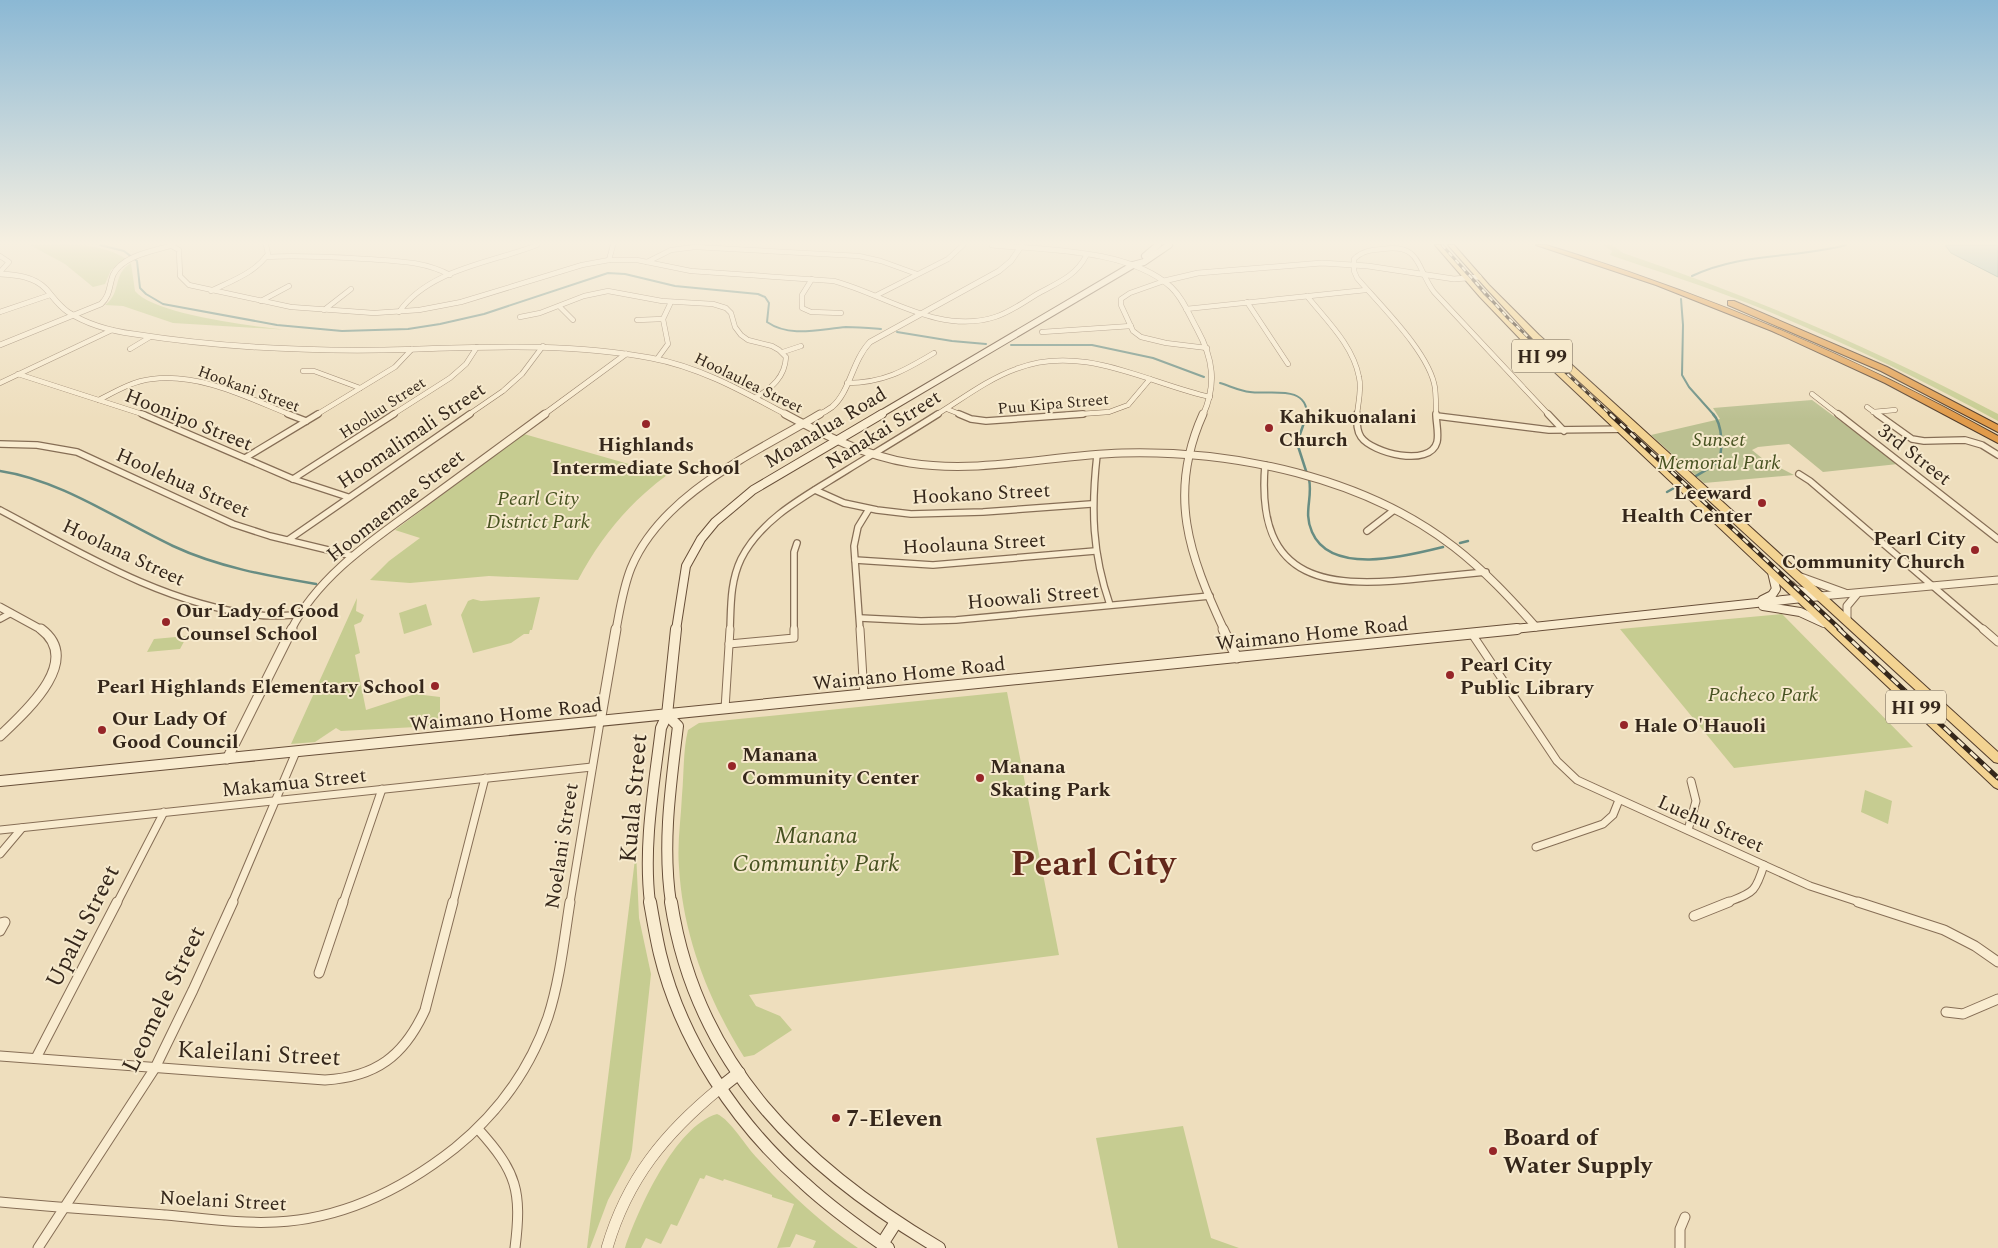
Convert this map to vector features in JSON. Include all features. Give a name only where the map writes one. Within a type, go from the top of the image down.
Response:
[{"type":"highway","points":[[1708,303],[1771,328],[1868,372],[1998,440]]},
{"type":"highway","points":[[1730,303],[1773,320],[1884,369],[1998,429]]},
{"type":"main road","name":"Moanalua Road","points":[[667,715],[681,585],[686,566],[695,548],[715,522],[742,498],[1070,303]]},
{"type":"main road","name":"HI 99","points":[[1490,303],[1514,329],[1998,784]]},
{"type":"main road","name":"HI 99","points":[[1504,303],[1536,337],[1847,619],[1998,759]]},
{"type":"main road","points":[[1748,605],[1774,593],[1776,582],[1772,572]]},
{"type":"main road","name":"Waimano Home Road","points":[[0,781],[864,696],[1472,634],[1821,596]]},
{"type":"main road","points":[[1748,605],[1805,613],[1834,630]]},
{"type":"main road","name":"Kuala Street","points":[[826,1170],[765,1109],[739,1073],[716,1036],[698,1000],[678,942],[672,914],[666,855],[678,726],[667,715],[661,728],[650,827],[650,900],[658,949],[677,1006],[693,1042],[720,1088],[746,1122],[790,1171],[833,1210],[885,1246]]},
{"type":"main road","points":[[720,1088],[739,1073]]},
{"type":"main road","points":[[826,1170],[896,1222],[939,1248]]},
{"type":"main road","points":[[885,1246],[896,1222]]},
{"type":"street","points":[[0,312],[26,303]]},
{"type":"street","name":"Hoolaulea Street","points":[[59,303],[74,315],[112,330],[150,337],[310,349],[543,346],[583,348],[657,359],[709,375],[837,440],[872,455],[916,464],[955,466],[1146,452],[1188,454],[1265,465],[1344,488],[1394,510],[1441,538],[1486,572],[1518,604],[1536,627]]},
{"type":"street","points":[[0,345],[101,303]]},
{"type":"street","points":[[272,303],[291,307],[367,313],[399,312],[451,303]]},
{"type":"street","points":[[324,310],[333,303]]},
{"type":"street","points":[[399,312],[404,303]]},
{"type":"street","points":[[520,317],[538,314],[568,303]]},
{"type":"street","points":[[657,359],[665,350],[669,341],[663,319],[670,303]]},
{"type":"street","points":[[697,303],[713,304],[726,308],[732,313],[734,328],[743,337],[783,352],[801,346]]},
{"type":"street","points":[[801,303],[802,308],[811,312],[840,313]]},
{"type":"street","points":[[897,303],[937,319],[971,322],[993,318],[1020,303]]},
{"type":"street","name":"Noelani Street","points":[[0,1202],[258,1222],[311,1219],[343,1210],[388,1192],[428,1168],[478,1129],[518,1079],[531,1059],[554,997],[622,592],[632,566],[647,539],[679,503],[705,482],[805,424],[836,403],[862,349],[889,330],[939,303]]},
{"type":"street","points":[[1121,303],[1136,334],[1146,339],[1207,348]]},
{"type":"street","points":[[1182,303],[1207,348],[1212,371],[1210,396],[1188,454],[1184,478],[1185,516],[1195,560],[1237,658]]},
{"type":"street","points":[[1186,309],[1236,303]]},
{"type":"street","points":[[1248,303],[1288,364]]},
{"type":"street","points":[[1312,303],[1356,363],[1360,387],[1358,432],[1366,442],[1381,451],[1400,456],[1418,455],[1428,452],[1434,448],[1437,442],[1434,388],[1427,365],[1412,343],[1377,303]]},
{"type":"street","points":[[1445,303],[1564,431]]},
{"type":"street","points":[[560,307],[572,320]]},
{"type":"street","points":[[637,320],[663,319]]},
{"type":"street","points":[[1042,332],[1131,326]]},
{"type":"street","points":[[0,382],[112,330]]},
{"type":"street","points":[[130,349],[150,337]]},
{"type":"street","name":"Hoomalimali Street","points":[[288,540],[503,390],[528,367],[543,346]]},
{"type":"street","name":"Hooluu Street","points":[[293,479],[450,378],[466,364],[477,347]]},
{"type":"street","points":[[245,458],[400,364],[412,349]]},
{"type":"street","points":[[755,398],[769,390],[779,379],[787,360],[783,352]]},
{"type":"street","points":[[847,383],[868,384],[886,380],[934,353]]},
{"type":"street","name":"Hoomaemae Street","points":[[227,759],[299,616],[323,585],[353,556],[626,354]]},
{"type":"street","name":"Nanakai Street","points":[[725,709],[734,578],[744,552],[756,535],[774,517],[815,490],[1008,372],[1038,363],[1091,364],[1121,369],[1186,391],[1210,396]]},
{"type":"street","points":[[303,371],[314,371],[360,388]]},
{"type":"street","name":"Hoonipo Street","points":[[18,374],[141,413],[293,479],[348,497]]},
{"type":"street","name":"Hookani Street","points":[[99,400],[137,382],[158,378],[179,378],[208,383],[306,421]]},
{"type":"street","name":"Puu Kipa Street","points":[[947,409],[971,419],[991,421],[1109,412],[1128,405],[1150,379]]},
{"type":"street","name":"3rd Street","points":[[1812,394],[1998,539]]},
{"type":"street","points":[[1867,407],[1912,439],[1924,441],[1965,440],[1982,445],[1998,455]]},
{"type":"street","points":[[1873,412],[1895,410]]},
{"type":"street","points":[[1436,416],[1524,428],[1564,431],[1636,429]]},
{"type":"street","name":"Hoolehua Street","points":[[0,444],[37,445],[77,452],[233,524],[353,556]]},
{"type":"street","points":[[1097,455],[1091,504],[1095,551],[1110,605]]},
{"type":"street","points":[[1265,465],[1264,500],[1266,517],[1274,541],[1281,552],[1292,562],[1312,573],[1328,579],[1363,583],[1486,572]]},
{"type":"street","points":[[1799,474],[1810,481],[1998,642]]},
{"type":"street","name":"Hookano Street","points":[[815,490],[838,500],[869,509],[907,514],[938,514],[1085,502],[1091,504]]},
{"type":"street","points":[[1697,501],[1716,515],[1795,589],[1821,596],[1998,580]]},
{"type":"street","points":[[864,696],[854,546],[856,533],[869,509]]},
{"type":"street","name":"Hoolana Street","points":[[0,510],[105,565],[154,588],[245,613],[264,616],[299,616]]},
{"type":"street","points":[[1367,531],[1394,510]]},
{"type":"street","points":[[729,644],[794,638],[794,552],[797,543]]},
{"type":"street","name":"Hoolauna Street","points":[[855,560],[933,565],[1095,551]]},
{"type":"street","points":[[1797,575],[1814,583],[1853,594]]},
{"type":"street","points":[[1847,619],[1847,606],[1853,594]]},
{"type":"street","name":"Hoowali Street","points":[[860,618],[921,621],[956,620],[1210,596]]},
{"type":"street","points":[[0,607],[47,634],[55,646],[56,663],[53,672],[40,693],[0,736]]},
{"type":"street","points":[[0,619],[11,613]]},
{"type":"street","name":"Luehu Street","points":[[1472,634],[1561,766],[1583,783],[1818,889],[1944,930],[1975,946],[1998,962]]},
{"type":"street","name":"Leomele Street","points":[[38,1248],[155,1068],[206,962],[296,752]]},
{"type":"street","name":"Makamua Street","points":[[0,830],[592,766]]},
{"type":"street","name":"Kaleilani Street","points":[[0,1056],[336,1080],[356,1077],[366,1073],[392,1058],[413,1036],[425,1010],[485,778]]},
{"type":"street","points":[[1688,830],[1696,801],[1691,781]]},
{"type":"street","points":[[319,972],[382,789]]},
{"type":"street","points":[[1536,847],[1604,824],[1613,815],[1619,800]]},
{"type":"street","name":"Upalu Street","points":[[36,1058],[164,812]]},
{"type":"street","points":[[0,854],[22,828]]},
{"type":"street","points":[[1694,916],[1751,893],[1758,885],[1764,866]]},
{"type":"street","points":[[0,922],[5,922],[0,931]]},
{"type":"street","points":[[1946,1012],[1963,1014],[1998,999]]},
{"type":"street","points":[[607,1248],[614,1221],[626,1194],[642,1169],[681,1121],[720,1088]]},
{"type":"street","points":[[478,1129],[499,1151],[514,1176],[519,1207],[515,1248]]},
{"type":"street","points":[[1680,1248],[1680,1229],[1685,1217]]},
{"type":"green space","points":[[107,303],[155,303],[184,313],[208,318],[290,330],[173,323],[123,306],[105,305]]},
{"type":"green space","points":[[1748,303],[1759,303],[1860,346],[1998,414],[1998,421],[1845,344]]},
{"type":"green space","name":"Sunset Memorial Park","points":[[1812,400],[1898,464],[1823,472],[1789,444],[1758,447],[1752,450],[1763,459],[1794,475],[1704,483],[1651,435],[1720,419],[1713,408]]},
{"type":"green space","name":"Pearl City District Park","points":[[524,434],[667,475],[616,522],[578,580],[489,576],[410,583],[370,580],[389,561],[420,538],[395,530]]},
{"type":"green space","points":[[540,597],[532,630],[530,630],[529,634],[524,634],[511,643],[473,653],[461,615],[468,601],[473,599],[481,601]]},
{"type":"green space","points":[[357,598],[356,611],[364,615],[361,622],[354,625],[360,653],[355,655],[366,710],[415,694],[440,697],[440,712],[435,726],[341,731],[336,728],[315,742],[291,744]]},
{"type":"green space","points":[[426,604],[432,625],[404,634],[399,613]]},
{"type":"green space","name":"Pacheco Park","points":[[1782,614],[1913,747],[1734,768],[1620,629]]},
{"type":"green space","points":[[187,636],[180,649],[147,652],[154,639]]},
{"type":"green space","name":"Manana Community Park","points":[[1007,692],[1059,955],[749,995],[756,1006],[780,1016],[792,1030],[754,1055],[744,1057],[719,1013],[699,966],[681,893],[679,840],[684,754],[688,730],[699,723]]},
{"type":"green space","points":[[1865,790],[1892,801],[1888,824],[1861,812]]},
{"type":"green space","points":[[636,851],[639,918],[651,974],[632,1150],[630,1159],[608,1200],[590,1248],[587,1248]]},
{"type":"green space","points":[[717,1114],[728,1122],[753,1154],[793,1195],[818,1218],[858,1248],[813,1248],[816,1241],[796,1234],[790,1247],[777,1248],[794,1204],[724,1179],[723,1181],[706,1175],[704,1179],[700,1178],[677,1226],[671,1224],[661,1244],[646,1238],[641,1248],[625,1248],[649,1192],[673,1152],[687,1135],[702,1122]]},
{"type":"green space","points":[[1183,1126],[1211,1238],[1239,1248],[1118,1248],[1096,1138]]},
{"type":"waterway","points":[[162,303],[277,325],[342,331],[408,329],[440,324],[484,314],[517,303]]},
{"type":"waterway","points":[[769,303],[767,322],[785,330],[805,331],[846,327],[881,329]]},
{"type":"waterway","points":[[1681,303],[1682,375],[1689,387],[1714,415]]},
{"type":"waterway","points":[[897,332],[952,341],[986,344]]},
{"type":"waterway","points":[[1011,345],[1092,345],[1153,358],[1204,377]]},
{"type":"waterway","points":[[1220,383],[1239,390],[1294,395],[1301,399],[1305,405],[1307,414]]},
{"type":"waterway","points":[[1307,414],[1297,443],[1307,474]]},
{"type":"waterway","points":[[1696,476],[1716,463],[1721,452],[1719,424],[1713,414]]},
{"type":"waterway","points":[[0,471],[45,483],[67,492],[152,536],[208,560],[262,574],[316,584]]},
{"type":"waterway","points":[[1309,479],[1309,525],[1322,546],[1335,554],[1352,558],[1391,558],[1443,547]]},
{"type":"waterway","points":[[1667,492],[1674,488]]},
{"type":"waterway","points":[[1460,543],[1468,541]]},
{"type":"railway","points":[[1495,303],[1611,415]]},
{"type":"railway","points":[[1610,414],[1841,630]]},
{"type":"railway","points":[[1839,629],[1998,778]]},
{"type":"place","name":"Highlands Intermediate School","points":[[646,424]]},
{"type":"place","name":"Kahikuonalani Church","points":[[1269,428]]},
{"type":"place","name":"Leeward Health Center","points":[[1762,503]]},
{"type":"place","name":"Pearl City Community Church","points":[[1975,550]]},
{"type":"place","name":"Our Lady of Good Counsel School","points":[[166,622]]},
{"type":"place","name":"Pearl City Public Library","points":[[1450,675]]},
{"type":"place","name":"Pearl Highlands Elementary School","points":[[435,686]]},
{"type":"place","name":"Hale O'Hauoli","points":[[1624,725]]},
{"type":"place","name":"Our Lady Of Good Council","points":[[102,730]]},
{"type":"place","name":"Manana Community Center","points":[[732,766]]},
{"type":"place","name":"Manana Skating Park","points":[[980,778]]},
{"type":"place","name":"7-Eleven","points":[[836,1118]]},
{"type":"place","name":"Board of Water Supply","points":[[1493,1151]]},
{"type":"district","name":"Pearl City","points":[[1093,862]]}]
